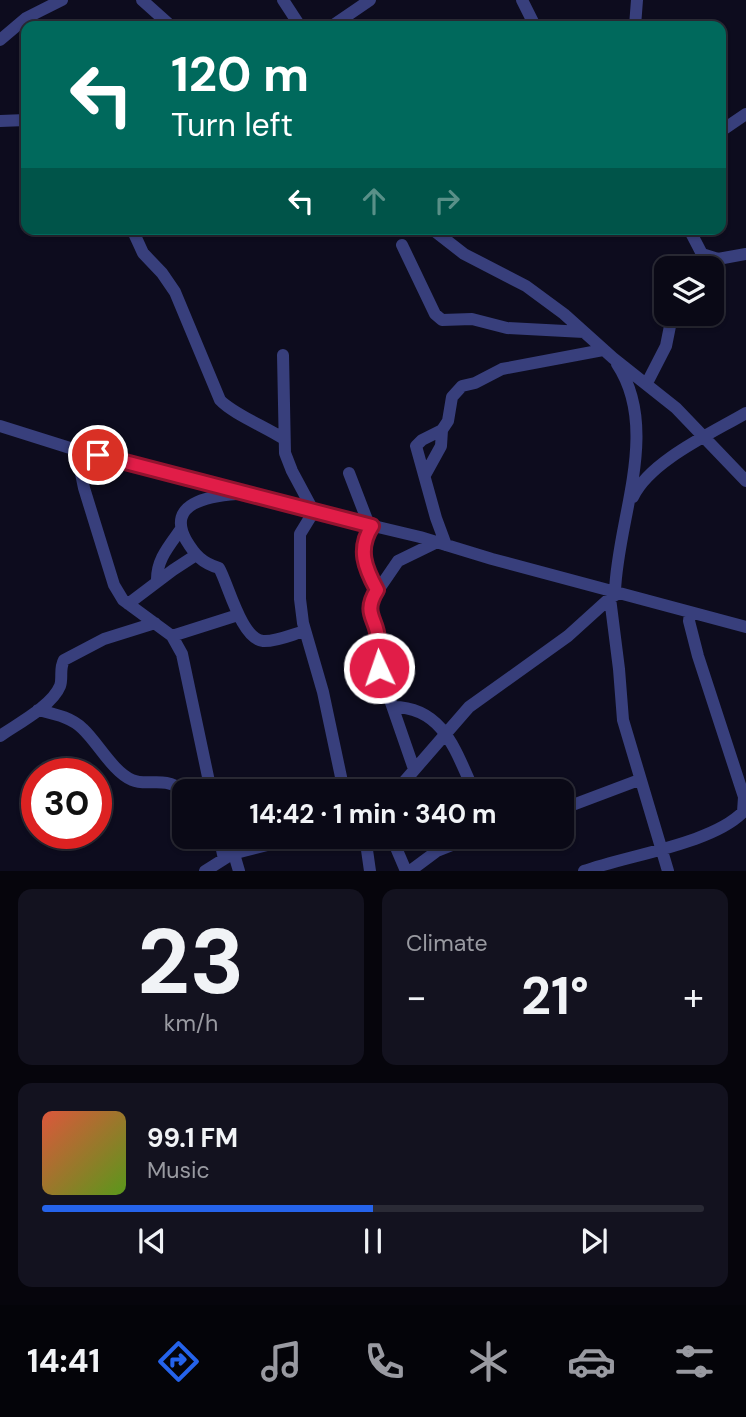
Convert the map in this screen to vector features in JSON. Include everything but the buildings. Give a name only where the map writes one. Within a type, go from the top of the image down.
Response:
[{"type":"street","points":[[22,21],[62,0]]},
{"type":"street","points":[[142,0],[165,21]]},
{"type":"street","points":[[284,0],[297,21]]},
{"type":"street","points":[[339,21],[370,0]]},
{"type":"street","points":[[522,0],[533,21]]},
{"type":"street","points":[[635,21],[637,0]]},
{"type":"street","points":[[0,40],[21,22]]},
{"type":"street","points":[[726,128],[746,114]]},
{"type":"street","points":[[2,119],[21,120]]},
{"type":"street","points":[[135,235],[143,253],[175,292],[220,400],[235,412],[266,426],[284,439]]},
{"type":"street","points":[[440,235],[464,254],[544,298],[676,408],[746,481]]},
{"type":"street","points":[[692,235],[702,254],[718,259],[746,254]]},
{"type":"street","points":[[402,245],[435,314],[442,320],[472,319],[507,328],[584,332]]},
{"type":"street","points":[[647,383],[666,346],[670,326]]},
{"type":"street","points":[[425,475],[441,446],[442,430],[447,421],[452,397],[462,386],[475,383],[502,369],[608,354]]},
{"type":"street","points":[[608,354],[629,387],[635,412],[635,458],[630,503],[620,542],[615,594],[623,720],[668,871]]},
{"type":"street","points":[[283,355],[286,460],[316,512]]},
{"type":"street","points":[[630,503],[642,482],[673,457],[746,413]]},
{"type":"street","points":[[0,426],[76,449],[442,544],[615,594],[746,627]]},
{"type":"street","points":[[442,430],[415,446],[442,544]]},
{"type":"street","points":[[76,449],[84,488],[114,585],[123,600],[172,636],[182,654],[208,779]]},
{"type":"street","points":[[349,473],[370,526],[365,537],[363,556],[377,590]]},
{"type":"street","points":[[245,493],[194,503],[184,511],[180,519],[181,529],[202,562],[219,568],[238,615],[255,638],[262,641],[305,631]]},
{"type":"street","points":[[316,512],[300,534],[300,599],[305,631],[323,692],[341,779]]},
{"type":"street","points":[[157,582],[156,570],[159,561],[181,529]]},
{"type":"street","points":[[415,769],[379,668],[376,655],[378,637],[370,616],[372,599],[398,561],[442,544]]},
{"type":"street","points":[[128,604],[196,555]]},
{"type":"street","points":[[406,779],[469,707],[568,636],[615,594]]},
{"type":"street","points":[[584,871],[696,837],[741,817],[745,805],[744,797],[698,656],[689,621],[690,613]]},
{"type":"street","points":[[172,636],[238,615]]},
{"type":"street","points":[[0,736],[38,710],[57,692],[61,684],[60,666],[64,660],[104,639],[155,623]]},
{"type":"street","points":[[393,708],[404,708],[431,718],[446,732],[468,779]]},
{"type":"street","points":[[38,710],[64,717],[82,727],[106,757],[133,781],[172,785]]},
{"type":"street","points":[[574,804],[639,780]]},
{"type":"street","points":[[226,849],[239,871]]},
{"type":"street","points":[[209,870],[229,856],[255,849]]},
{"type":"street","points":[[367,849],[370,871]]},
{"type":"street","points":[[397,849],[408,871],[442,849]]},
{"type":"route","points":[[98,455],[372,526],[365,537],[363,556],[377,590],[372,599],[370,616],[378,637],[376,655],[379,668]]}]
